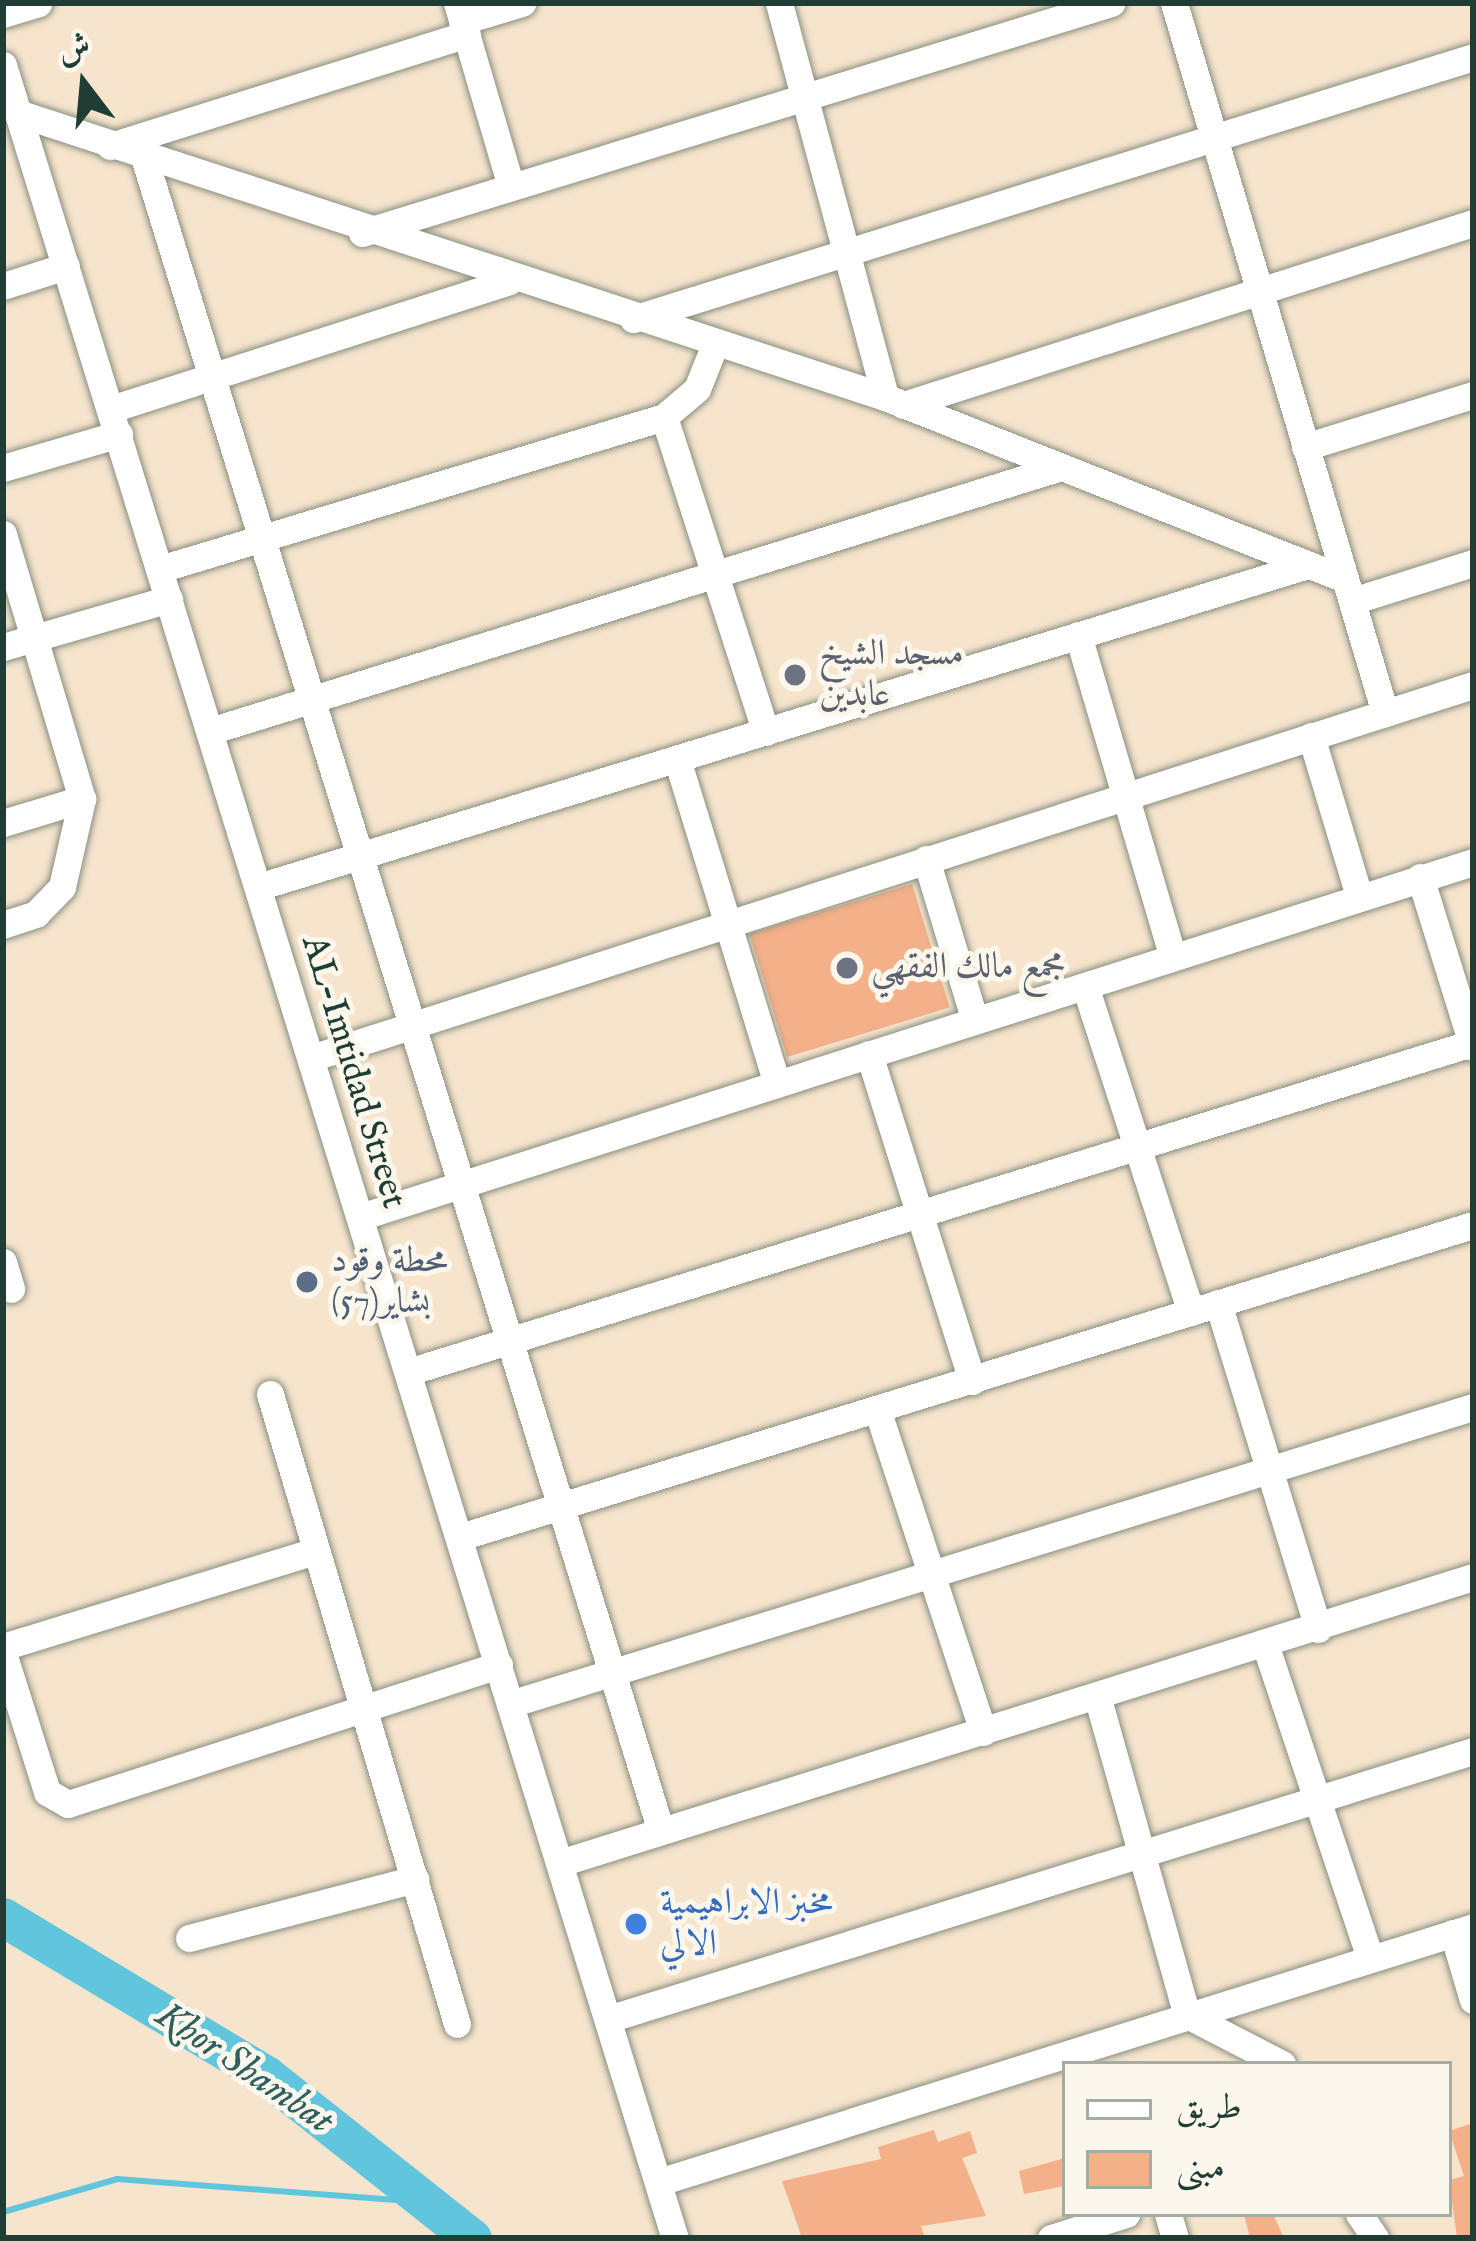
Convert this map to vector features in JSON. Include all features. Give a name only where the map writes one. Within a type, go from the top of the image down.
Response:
[{"type":"street","points":[[3,14],[38,3]]},
{"type":"street","points":[[110,146],[462,19],[523,3]]},
{"type":"street","points":[[779,3],[894,401]]},
{"type":"street","points":[[362,233],[1111,3]]},
{"type":"street","points":[[1174,3],[1385,713]]},
{"type":"street","points":[[462,19],[512,186]]},
{"type":"street","points":[[633,319],[1473,57]]},
{"type":"street","name":"AL-Imtidad Street","points":[[4,74],[675,2238]]},
{"type":"street","points":[[18,113],[362,233],[894,401],[1305,566],[1348,590],[1473,562]]},
{"type":"street","points":[[144,157],[661,1831]]},
{"type":"street","points":[[894,401],[1473,223]]},
{"type":"street","points":[[3,286],[66,266]]},
{"type":"street","points":[[3,468],[211,379],[509,281]]},
{"type":"street","points":[[160,569],[664,417],[697,389],[715,344]]},
{"type":"street","points":[[1305,447],[1473,395]]},
{"type":"street","points":[[664,417],[766,732]]},
{"type":"street","points":[[210,731],[1054,469]]},
{"type":"street","points":[[3,534],[82,799],[62,886],[36,914],[3,925]]},
{"type":"street","points":[[258,887],[1305,566]]},
{"type":"street","points":[[3,647],[169,599]]},
{"type":"street","points":[[1078,635],[1173,957]]},
{"type":"street","points":[[311,1058],[1473,685]]},
{"type":"street","points":[[1311,736],[1359,896]]},
{"type":"street","points":[[677,759],[776,1081]]},
{"type":"street","points":[[3,823],[82,799]]},
{"type":"street","points":[[926,860],[975,1021]]},
{"type":"street","points":[[360,1216],[1473,862]]},
{"type":"street","points":[[408,1372],[1472,1045],[1420,877]]},
{"type":"street","points":[[1085,986],[1139,1147],[1269,1468],[1318,1629]]},
{"type":"street","points":[[869,1054],[972,1381]]},
{"type":"street","points":[[460,1537],[1473,1225]]},
{"type":"street","points":[[3,1262],[11,1289]]},
{"type":"street","points":[[270,1394],[457,2024]]},
{"type":"street","points":[[511,1704],[1473,1407]]},
{"type":"street","points":[[877,1409],[983,1732]]},
{"type":"street","points":[[316,1551],[3,1650],[47,1792],[68,1804],[499,1665]]},
{"type":"street","points":[[560,1863],[1266,1647],[1473,1577]]},
{"type":"street","points":[[1266,1647],[1370,1958]]},
{"type":"street","points":[[1098,1699],[1136,1854],[1187,2015],[1276,2061]]},
{"type":"street","points":[[608,2019],[1473,1750]]},
{"type":"street","points":[[190,1938],[415,1879]]},
{"type":"street","points":[[1079,2061],[1117,2050],[1187,2015],[1463,1930],[1473,2000]]},
{"type":"street","points":[[659,2182],[1062,2066]]},
{"type":"street","points":[[1051,2238],[1117,2217]]},
{"type":"building","name":"مجمع مالك الفقهي","points":[[912,884],[950,1007],[787,1057],[749,934]]},
{"type":"building","points":[[1473,2123],[1473,2238],[1457,2238],[1452,2179],[1464,2176],[1452,2130]]},
{"type":"building","points":[[934,2130],[938,2142],[970,2131],[977,2153],[962,2158],[986,2216],[921,2226],[925,2238],[802,2238],[782,2181],[881,2159],[878,2147]]},
{"type":"building","points":[[1062,2159],[1062,2187],[1024,2194],[1019,2171]]},
{"type":"building","points":[[1245,2217],[1274,2217],[1284,2238],[1250,2238]]},
{"type":"waterway","name":"Khor Shambat","points":[[3,1917],[266,2075],[472,2238]]},
{"type":"waterway","points":[[3,2212],[117,2179],[426,2202]]},
{"type":"place","name":"مسجد الشيخ عابدين","points":[[795,675]]},
{"type":"place","name":"مجمع مالك الفقهي","points":[[847,968]]},
{"type":"place","name":"محطة وقود بشاير(57)","points":[[307,1282]]},
{"type":"place","name":"مخبز الابراهيمية الالي","points":[[636,1924]]}]
